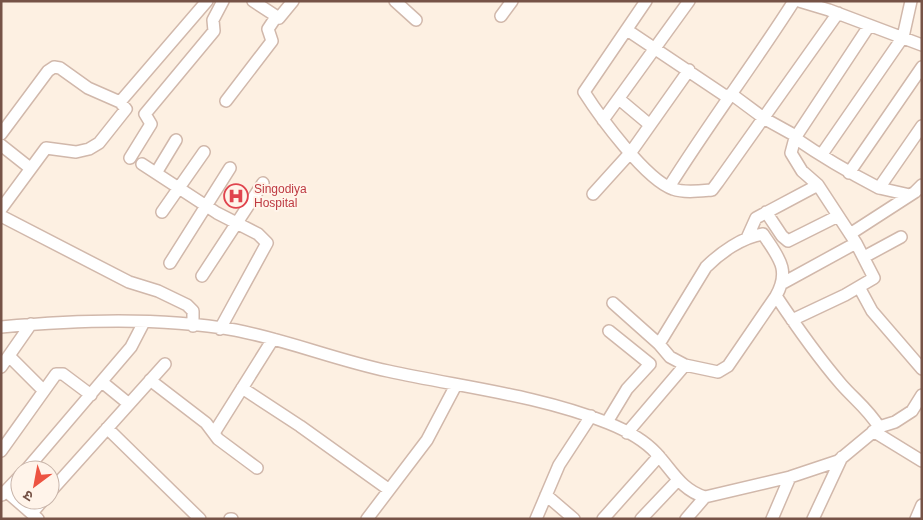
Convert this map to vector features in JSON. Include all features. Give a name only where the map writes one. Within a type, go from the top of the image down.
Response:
[{"type":"street","points":[[120,102],[207,1]]},
{"type":"street","points":[[130,158],[151,124],[145,114],[214,31],[213,20],[223,1]]},
{"type":"street","points":[[252,1],[276,17]]},
{"type":"street","points":[[226,101],[272,41],[268,29],[276,17],[278,18],[293,1]]},
{"type":"street","points":[[395,1],[416,20]]},
{"type":"street","points":[[502,16],[512,1]]},
{"type":"street","points":[[646,1],[627,30],[623,32],[584,92],[603,120],[648,171],[669,187],[688,191],[712,190],[754,131],[765,119],[822,33],[838,13]]},
{"type":"street","points":[[603,120],[689,1]]},
{"type":"street","points":[[669,187],[728,95],[755,61],[794,1]]},
{"type":"street","points":[[799,1],[838,13],[922,45]]},
{"type":"street","points":[[822,154],[903,37],[911,1]]},
{"type":"street","points":[[792,320],[874,278],[864,257],[818,185],[793,158],[791,152],[795,138],[869,26]]},
{"type":"street","points":[[627,30],[724,94],[734,96],[765,119],[794,134],[795,138],[850,173],[879,188],[910,195]]},
{"type":"street","points":[[1,134],[48,71],[54,66],[60,68],[88,88],[120,102],[126,110],[99,143],[82,152],[48,146],[1,209]]},
{"type":"street","points":[[850,173],[922,67]]},
{"type":"street","points":[[594,194],[631,152],[689,70]]},
{"type":"street","points":[[618,99],[650,125]]},
{"type":"street","points":[[879,188],[922,126]]},
{"type":"street","points":[[156,173],[176,140]]},
{"type":"street","points":[[1,145],[30,168]]},
{"type":"street","points":[[162,212],[180,189],[204,152]]},
{"type":"street","points":[[142,164],[204,205],[235,223],[263,236],[266,246],[220,329]]},
{"type":"street","points":[[170,263],[204,205],[230,168]]},
{"type":"street","points":[[202,276],[263,183]]},
{"type":"street","points":[[747,238],[754,220],[818,185]]},
{"type":"street","points":[[783,283],[853,239],[922,185]]},
{"type":"street","points":[[766,212],[782,236],[788,241],[838,216]]},
{"type":"street","points":[[1,216],[129,282],[158,291],[187,305],[193,311],[192,326]]},
{"type":"street","points":[[613,302],[659,344],[670,357],[685,365],[718,372],[725,370],[783,283],[784,274],[780,260],[763,234],[747,238],[714,259],[706,267],[659,344]]},
{"type":"street","points":[[864,257],[901,237]]},
{"type":"street","points":[[859,287],[872,310],[922,369]]},
{"type":"street","points":[[776,296],[832,373],[850,394],[868,409],[876,429],[922,461]]},
{"type":"street","points":[[35,460],[132,347],[144,322]]},
{"type":"street","points":[[1,327],[31,324],[144,322],[220,329],[273,339],[316,350],[342,360],[544,403],[591,416],[627,433],[659,456],[678,480],[694,494],[705,497],[790,477],[842,457],[876,429],[896,422],[912,411],[922,395]]},
{"type":"street","points":[[1,367],[31,324]]},
{"type":"street","points":[[607,422],[627,389],[650,364],[609,331]]},
{"type":"street","points":[[214,433],[273,339]]},
{"type":"street","points":[[9,356],[43,390]]},
{"type":"street","points":[[60,481],[165,364]]},
{"type":"street","points":[[627,433],[685,365]]},
{"type":"street","points":[[1,451],[54,376],[59,374],[91,395]]},
{"type":"street","points":[[150,380],[206,423],[223,444],[257,468]]},
{"type":"street","points":[[102,382],[129,404]]},
{"type":"street","points":[[367,519],[427,440],[456,385]]},
{"type":"street","points":[[242,388],[300,426],[388,489]]},
{"type":"street","points":[[536,519],[560,465],[591,416]]},
{"type":"street","points":[[107,428],[200,519]]},
{"type":"street","points":[[603,519],[659,456]]},
{"type":"street","points":[[813,519],[842,457]]},
{"type":"street","points":[[772,519],[790,477]]},
{"type":"street","points":[[641,519],[678,480]]},
{"type":"street","points":[[4,493],[35,516]]},
{"type":"street","points":[[546,494],[571,518]]},
{"type":"street","points":[[686,519],[705,497]]},
{"type":"street","points":[[916,519],[922,504]]},
{"type":"place","name":"Singodiya Hospital","points":[[236,196]]}]
